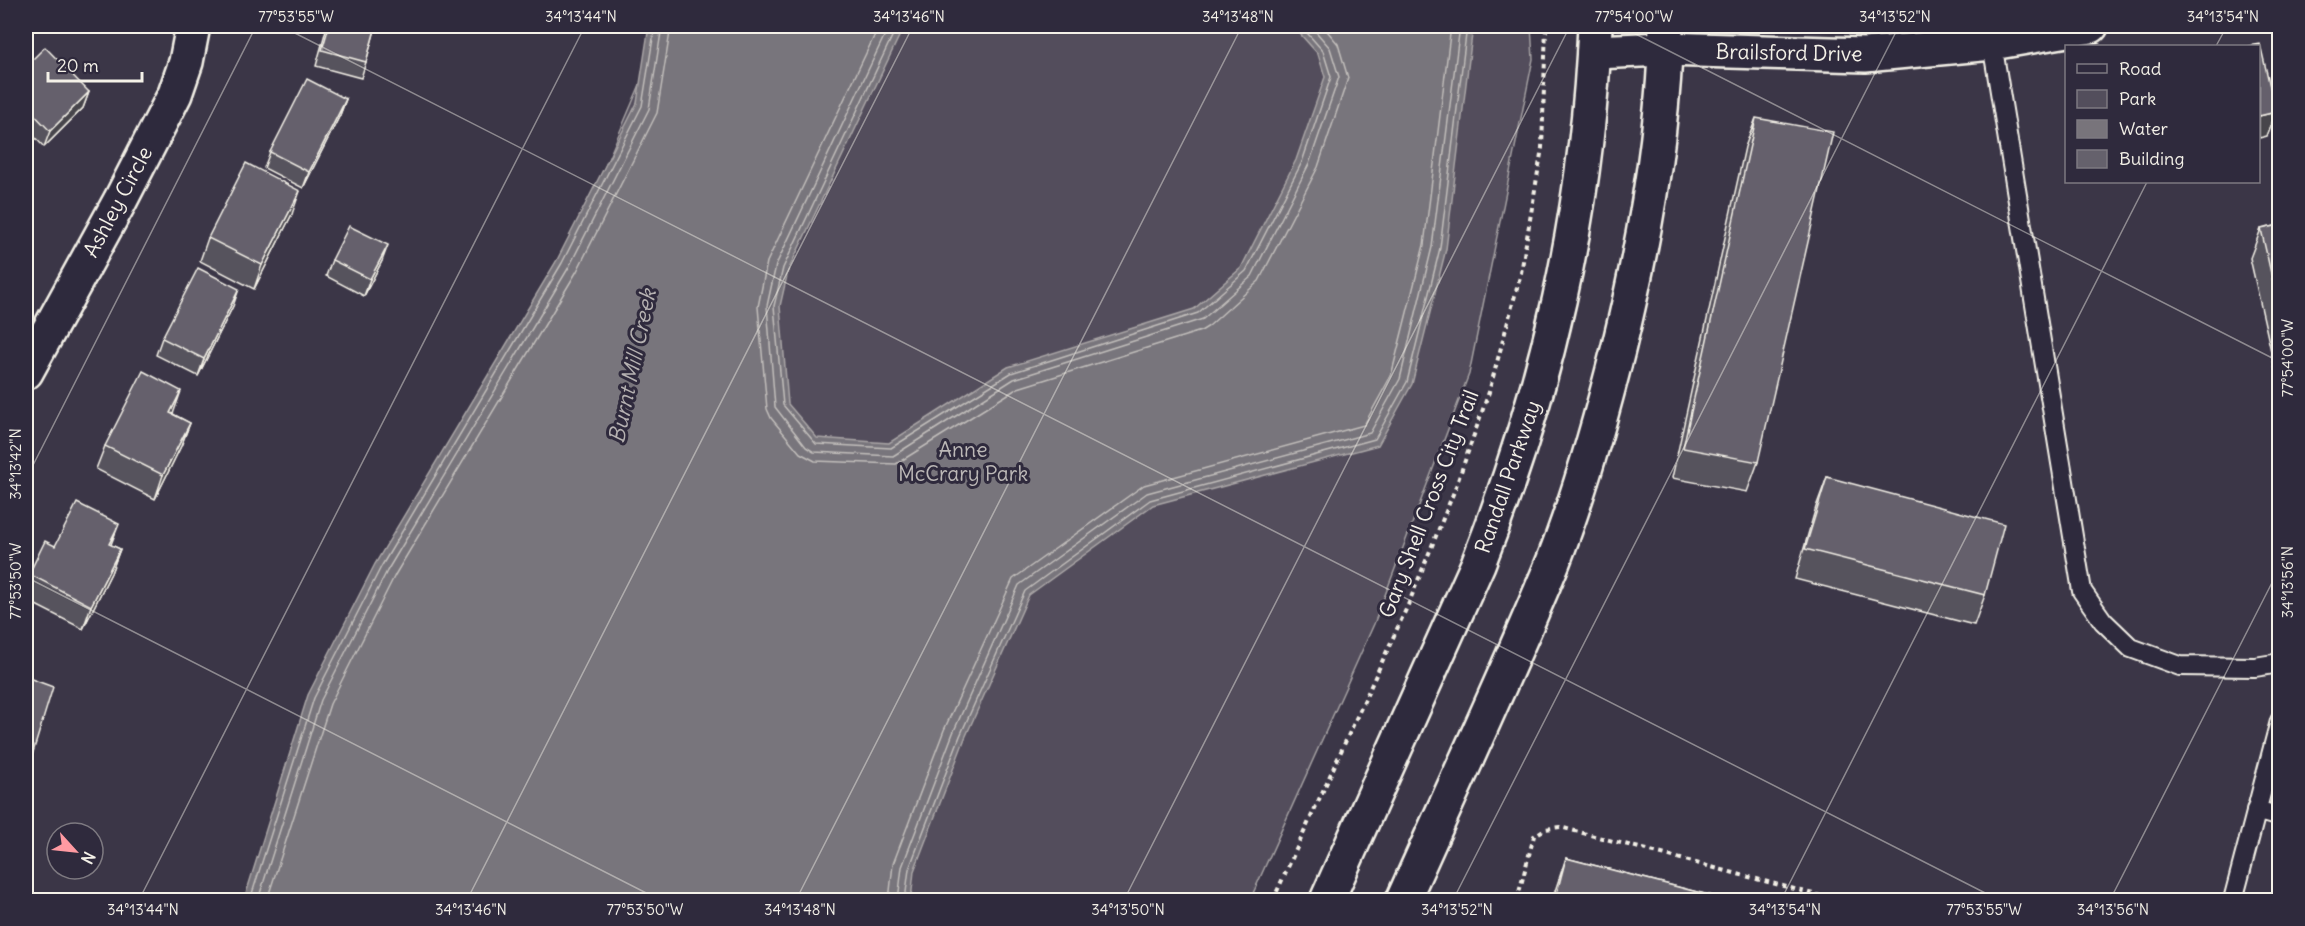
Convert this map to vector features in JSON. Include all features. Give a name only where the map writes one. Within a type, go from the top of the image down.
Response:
[{"type":"main road","name":"Ashley Circle","points":[[26,372],[120,201],[175,94],[186,62],[193,26]]},
{"type":"main road","name":"Brailsford Drive","points":[[1594,39],[1666,37],[1865,55],[1992,43],[2091,26]]},
{"type":"main road","points":[[1403,900],[1553,561],[1600,422],[1636,269],[1659,130],[1666,37]]},
{"type":"main road","name":"Randall Parkway","points":[[1327,900],[1478,564],[1500,509],[1533,409],[1560,298],[1575,218],[1586,141],[1594,39]]},
{"type":"lane","points":[[1992,43],[2082,591],[2103,621],[2131,648],[2180,666],[2255,667],[2280,663]]},
{"type":"lane","points":[[2239,899],[2256,810],[2279,726]]},
{"type":"lane","points":[[2256,810],[2280,817]]},
{"type":"path","name":"Gary Shell Cross City Trail","points":[[1273,900],[1408,605],[1455,489],[1489,392],[1521,273],[1542,148],[1546,26]]},
{"type":"path","points":[[1517,900],[1534,836],[1545,829],[1560,827],[1836,900]]},
{"type":"green space","name":"Anne McCrary Park","points":[[665,26],[1531,26],[1533,59],[1469,374],[1374,624],[1250,900],[292,900]]},
{"type":"water","name":"Anne McCrary Park","points":[[649,26],[904,26],[788,271],[780,306],[788,404],[817,438],[889,443],[1008,367],[1194,309],[1241,268],[1296,160],[1325,77],[1318,54],[1293,26],[1473,26],[1446,249],[1412,384],[1378,445],[1153,505],[1029,595],[965,738],[914,871],[911,900],[244,900],[308,695],[375,564],[557,260],[637,103]]},
{"type":"building","points":[[329,26],[376,26],[366,62],[322,50]]},
{"type":"building","points":[[2260,44],[2276,112],[2260,116],[2260,45],[2254,45]]},
{"type":"building","points":[[45,47],[89,92],[50,131],[26,106],[26,66]]},
{"type":"building","points":[[307,79],[346,99],[309,172],[270,152]]},
{"type":"building","points":[[1756,118],[1833,132],[1758,462],[1683,448]]},
{"type":"building","points":[[246,163],[300,191],[262,265],[208,238]]},
{"type":"building","points":[[2280,225],[2280,313],[2261,229]]},
{"type":"building","points":[[349,226],[388,245],[370,279],[332,260]]},
{"type":"building","points":[[198,268],[239,289],[204,359],[162,338]]},
{"type":"building","points":[[143,371],[181,391],[170,413],[190,423],[163,475],[105,446]]},
{"type":"building","points":[[1827,477],[2004,524],[1985,595],[1805,549]]},
{"type":"building","points":[[77,503],[119,524],[109,544],[120,549],[91,606],[29,574],[45,541],[55,546]]},
{"type":"building","points":[[26,677],[53,687],[26,775]]},
{"type":"building","points":[[1566,858],[1728,900],[1555,900]]},
{"type":"water label","name":"Burnt Mill Creek","points":[[632,366]]}]
